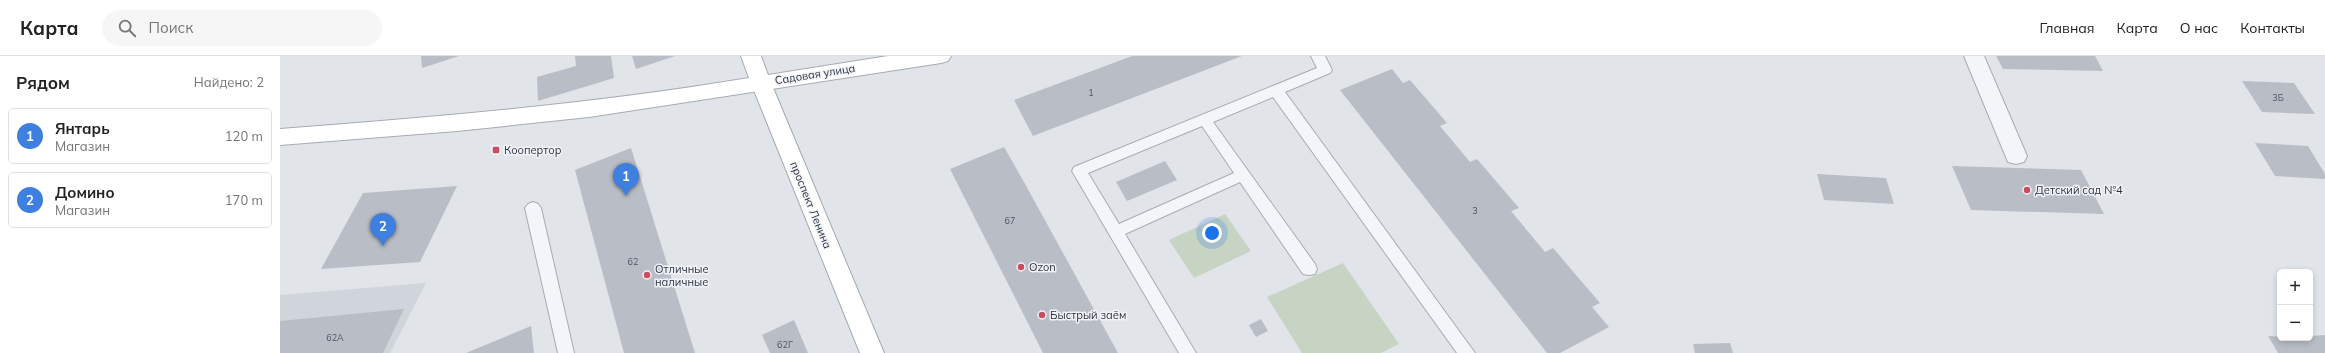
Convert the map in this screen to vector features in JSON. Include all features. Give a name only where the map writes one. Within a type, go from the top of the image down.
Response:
[{"type":"street","name":"проспект Ленина","points":[[751,56],[872,353]]},
{"type":"street","name":"Садовая улица","points":[[280,137],[518,119],[633,104],[882,63],[941,56]]},
{"type":"street","points":[[1974,56],[2016,156]]},
{"type":"lane","points":[[1188,353],[1079,171],[1325,70],[1318,56]]},
{"type":"lane","points":[[1276,90],[1467,353]]},
{"type":"lane","points":[[1204,119],[1309,269]]},
{"type":"lane","points":[[1115,232],[1243,175]]},
{"type":"lane","points":[[533,208],[566,353]]},
{"type":"shaded area","points":[[426,283],[390,353],[280,353],[280,295]]},
{"type":"green space","points":[[1225,214],[1251,251],[1194,278],[1169,240]]},
{"type":"green space","points":[[1343,263],[1399,344],[1381,353],[1302,353],[1267,297]]},
{"type":"building","points":[[421,56],[459,56],[422,68]]},
{"type":"building","points":[[575,56],[611,56],[614,78],[538,101],[537,77],[576,66]]},
{"type":"building","points":[[632,56],[675,56],[636,69]]},
{"type":"building","points":[[1132,56],[1242,56],[1033,136],[1014,100]]},
{"type":"building","points":[[1996,56],[2095,56],[2103,71],[2003,69]]},
{"type":"building","points":[[1392,69],[1403,83],[1410,80],[1447,123],[1440,126],[1470,162],[1477,159],[1519,208],[1511,211],[1545,252],[1553,248],[1600,303],[1592,307],[1609,327],[1560,353],[1547,353],[1340,90]]},
{"type":"building","points":[[2242,81],[2294,83],[2315,114],[2262,112]]},
{"type":"building","points":[[2255,143],[2308,146],[2325,174],[2325,179],[2275,176]]},
{"type":"building","points":[[1004,147],[1118,353],[1043,353],[950,169]]},
{"type":"building","points":[[631,148],[695,353],[624,353],[575,170]]},
{"type":"building","points":[[1165,161],[1177,180],[1127,201],[1116,182]]},
{"type":"building","name":"Детский сад №4","points":[[1952,166],[2081,170],[2104,214],[1971,210]]},
{"type":"building","points":[[1817,174],[1886,178],[1894,204],[1824,200]]},
{"type":"building","points":[[457,186],[420,262],[321,269],[363,193]]},
{"type":"building","points":[[404,309],[383,353],[280,353],[280,321]]},
{"type":"building","points":[[1261,319],[1268,331],[1256,337],[1249,325]]},
{"type":"building","points":[[794,320],[808,353],[770,353],[762,335]]},
{"type":"building","points":[[531,326],[534,353],[466,353]]},
{"type":"building","points":[[2325,335],[2325,353],[2278,353],[2268,336],[2277,336],[2277,341],[2313,341],[2313,336]]},
{"type":"building","points":[[1730,343],[1733,353],[1695,353],[1693,344]]},
{"type":"place","name":"Коопертор","points":[[496,150]]},
{"type":"place","name":"Детский сад №4","points":[[2027,190]]},
{"type":"place","name":"Янтарь","points":[[626,196]]},
{"type":"place","name":"Домино","points":[[383,246]]},
{"type":"place","name":"Ozon","points":[[1021,267]]},
{"type":"place","name":"Отличные наличные","points":[[647,275]]},
{"type":"place","name":"Быстрый заём","points":[[1042,315]]}]
